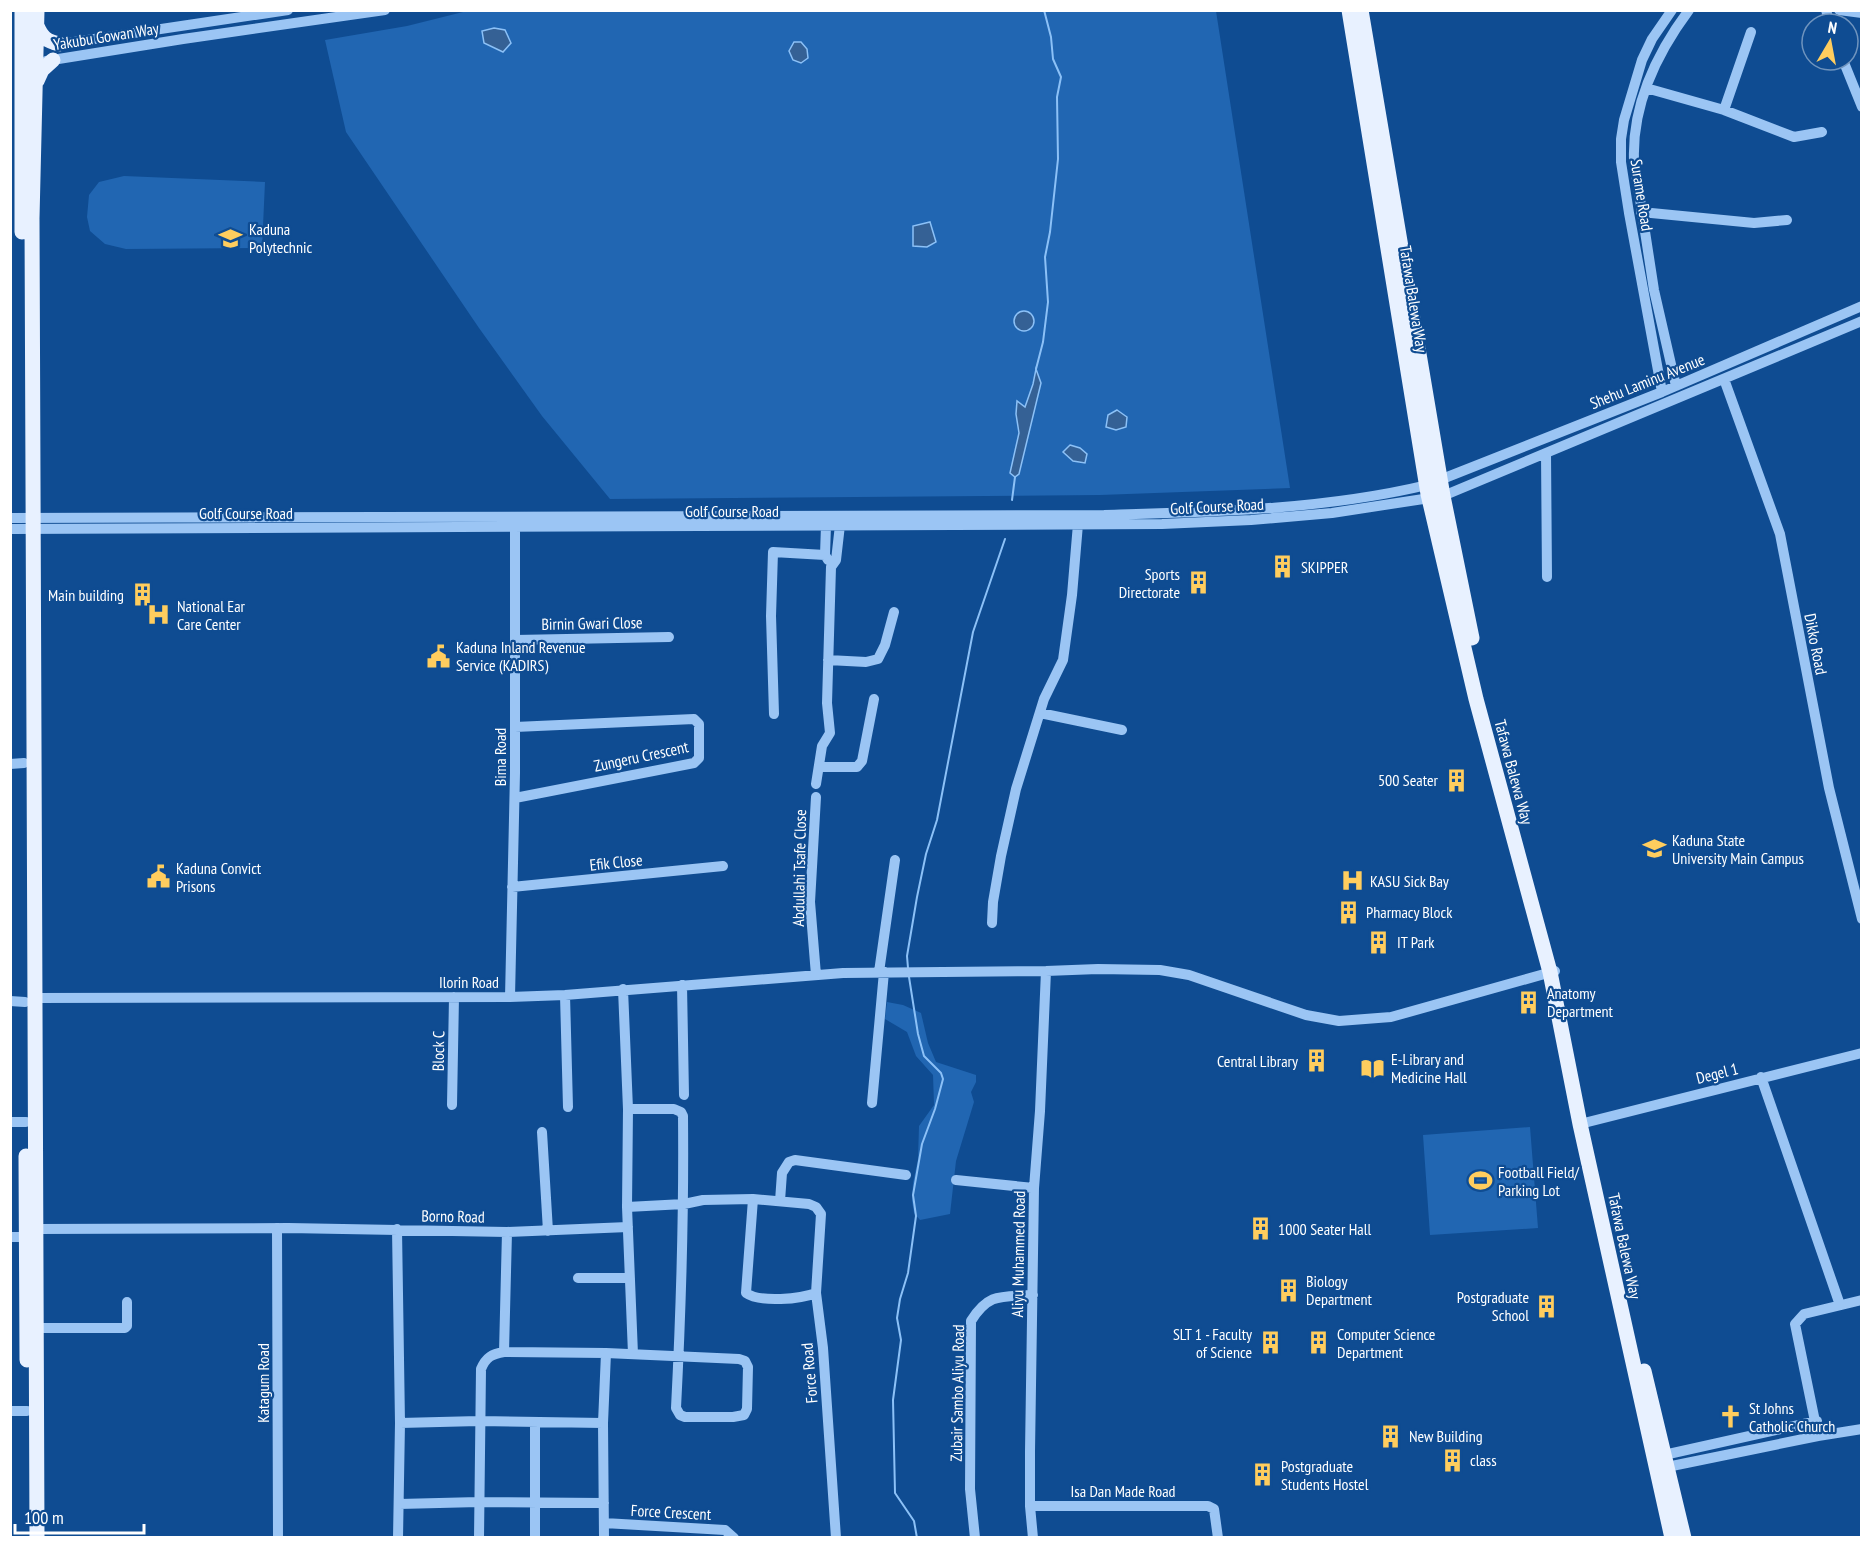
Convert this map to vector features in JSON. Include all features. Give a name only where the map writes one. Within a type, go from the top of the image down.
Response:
[{"type":"main road","points":[[20,75],[37,63],[37,47],[22,10]]},
{"type":"main road","points":[[37,10],[14,48],[20,75],[32,218],[17,764],[24,1000],[18,1122],[24,1234],[37,1328],[37,1538]]},
{"type":"main road","name":"Tafawa Balewa Way","points":[[1349,10],[1435,490],[1476,699],[1553,971],[1583,1123],[1672,1538]]},
{"type":"main road","name":"Tafawa Balewa Way","points":[[1361,10],[1435,490]]},
{"type":"main road","points":[[29,26],[47,40],[59,44]]},
{"type":"main road","points":[[20,75],[42,70],[53,60]]},
{"type":"main road","points":[[22,523],[24,1234],[29,1538]]},
{"type":"main road","name":"Tafawa Balewa Way","points":[[1583,1123],[1684,1538]]},
{"type":"street","name":"Yakubu Gowan Way","points":[[14,48],[59,44],[288,10]]},
{"type":"street","name":"Yakubu Gowan Way","points":[[37,63],[385,10]]},
{"type":"street","name":"Surame Road","points":[[1662,392],[1629,213],[1621,162],[1621,139],[1642,60],[1652,39],[1672,10]]},
{"type":"street","name":"Surame Road","points":[[1676,386],[1654,290],[1641,212],[1633,142],[1654,65],[1665,44],[1689,10]]},
{"type":"street","points":[[1839,10],[1862,13]]},
{"type":"street","points":[[1724,110],[1751,32]]},
{"type":"street","points":[[1848,72],[1862,108]]},
{"type":"street","points":[[1646,88],[1724,110],[1794,137],[1822,132]]},
{"type":"street","points":[[1641,212],[1754,223],[1787,220]]},
{"type":"street","name":"Shehu Laminu Avenue","points":[[1435,490],[1862,306]]},
{"type":"street","name":"Shehu Laminu Avenue","points":[[1435,490],[1546,453],[1862,321]]},
{"type":"street","name":"Dikko Road","points":[[1724,379],[1780,534],[1829,788],[1862,919]]},
{"type":"street","points":[[1546,453],[1547,577]]},
{"type":"street","name":"Golf Course Road","points":[[515,522],[826,525],[1078,524],[1331,502],[1391,493],[1435,490]]},
{"type":"street","name":"Golf Course Road","points":[[22,523],[1162,518]]},
{"type":"street","name":"Bima Road","points":[[510,997],[515,798],[515,522]]},
{"type":"street","points":[[992,923],[993,902],[1001,856],[1016,789],[1044,699],[1063,660],[1072,595],[1078,524]]},
{"type":"street","points":[[816,784],[822,746],[830,733],[827,703],[831,567],[825,555],[826,525]]},
{"type":"street","points":[[831,567],[836,560],[840,525]]},
{"type":"street","points":[[774,714],[771,616],[773,552],[825,555]]},
{"type":"street","points":[[828,660],[866,662],[878,659],[885,645],[894,612]]},
{"type":"street","name":"Birnin Gwari Close","points":[[515,640],[669,636]]},
{"type":"street","points":[[819,766],[857,767],[862,761],[874,699]]},
{"type":"street","points":[[1040,713],[1122,729]]},
{"type":"street","name":"Zungeru Crescent","points":[[515,727],[694,720],[699,724],[699,758],[694,763],[515,798]]},
{"type":"street","name":"Abdullahi Tsafe Close","points":[[816,797],[810,902],[816,975]]},
{"type":"street","points":[[872,1102],[882,972],[895,860]]},
{"type":"street","name":"Efik Close","points":[[512,887],[723,866]]},
{"type":"street","name":"Ilorin Road","points":[[24,1000],[510,997],[565,995],[816,975],[1098,969],[1160,970],[1189,975],[1306,1015],[1339,1021],[1391,1017],[1553,971]]},
{"type":"street","name":"Aliyu Muhammed Road","points":[[1033,1538],[1030,1506],[1034,1188],[1046,971]]},
{"type":"street","points":[[682,985],[684,1095]]},
{"type":"street","points":[[623,989],[628,1109],[627,1207],[633,1354]]},
{"type":"street","points":[[565,995],[568,1107]]},
{"type":"street","name":"Block C","points":[[452,1105],[454,998]]},
{"type":"street","name":"Degel 1","points":[[1583,1123],[1862,1053]]},
{"type":"street","points":[[1761,1077],[1840,1305]]},
{"type":"street","points":[[479,1538],[481,1369],[485,1359],[492,1354],[504,1352],[606,1353],[679,1358],[745,1361],[748,1367],[747,1409],[744,1415],[733,1417],[685,1417],[680,1415],[676,1408],[679,1358],[684,1204],[683,1116],[681,1112],[674,1109],[628,1109]]},
{"type":"street","points":[[542,1132],[548,1231]]},
{"type":"street","points":[[627,1207],[684,1204],[703,1200],[780,1201],[782,1173],[789,1162],[795,1160],[906,1175]]},
{"type":"street","points":[[956,1179],[1034,1188]]},
{"type":"street","points":[[753,1199],[746,1293],[760,1299],[807,1297],[816,1293]]},
{"type":"street","name":"Force Road","points":[[780,1201],[810,1203],[821,1214],[816,1293],[823,1348],[836,1538]]},
{"type":"street","name":"Borno Road","points":[[24,1234],[277,1228],[507,1232],[628,1227]]},
{"type":"street","name":"Katagum Road","points":[[277,1228],[278,1538]]},
{"type":"street","points":[[397,1229],[400,1423],[398,1538]]},
{"type":"street","points":[[504,1352],[507,1232]]},
{"type":"street","points":[[578,1278],[630,1278]]},
{"type":"street","name":"Zubair Sambo Aliyu Road","points":[[975,1538],[970,1489],[971,1321],[980,1306],[994,1297],[1033,1295]]},
{"type":"street","points":[[1818,1436],[1817,1421],[1795,1324],[1804,1314],[1862,1300]]},
{"type":"street","points":[[37,1328],[125,1328],[127,1326],[127,1302]]},
{"type":"street","points":[[604,1538],[603,1423],[606,1353]]},
{"type":"street","points":[[10,1411],[27,1411]]},
{"type":"street","points":[[400,1423],[479,1421],[603,1423]]},
{"type":"street","points":[[1666,1461],[1817,1421]]},
{"type":"street","points":[[535,1423],[535,1538]]},
{"type":"street","points":[[1666,1461],[1862,1429]]},
{"type":"street","points":[[399,1504],[604,1503]]},
{"type":"street","name":"Isa Dan Made Road","points":[[1030,1506],[1208,1506],[1214,1509],[1218,1538]]},
{"type":"street","name":"Force Crescent","points":[[604,1523],[725,1530],[734,1538]]},
{"type":"shaded area","points":[[471,10],[1216,11],[1290,488],[1100,495],[610,499],[542,416],[479,328],[346,132],[325,40],[407,26]]},
{"type":"shaded area","points":[[494,28],[505,30],[511,43],[503,52],[484,43],[482,31]]},
{"type":"shaded area","points":[[794,42],[801,42],[807,49],[808,58],[801,63],[793,60],[789,51]]},
{"type":"shaded area","points":[[124,176],[265,182],[262,248],[126,249],[105,244],[90,231],[87,217],[89,195],[99,182]]},
{"type":"shaded area","points":[[930,222],[936,242],[927,247],[913,246],[913,226]]},
{"type":"shaded area","points":[[1024,311],[1031,314],[1034,321],[1031,328],[1024,331],[1017,328],[1014,321],[1017,314]]},
{"type":"shaded area","points":[[1036,369],[1041,383],[1019,474],[1015,477],[1010,473],[1019,433],[1016,414],[1017,401],[1025,407]]},
{"type":"shaded area","points":[[1117,410],[1127,417],[1126,427],[1116,430],[1106,427],[1108,415]]},
{"type":"shaded area","points":[[1070,445],[1080,448],[1087,454],[1085,463],[1073,461],[1063,452]]},
{"type":"shaded area","points":[[887,1002],[903,1005],[921,1013],[928,1043],[936,1062],[976,1075],[976,1082],[971,1092],[974,1102],[956,1161],[950,1214],[920,1220],[914,1213],[913,1183],[918,1159],[919,1126],[934,1105],[933,1075],[916,1056],[907,1032],[885,1019]]},
{"type":"shaded area","name":"Football Field/ Parking Lot","points":[[1530,1127],[1538,1228],[1430,1235],[1423,1135]]},
{"type":"waterway","points":[[1036,369],[1043,342],[1048,302],[1045,257],[1058,159],[1057,97],[1061,77],[1053,59],[1051,37],[1044,10]]},
{"type":"waterway","points":[[1012,500],[1015,477]]},
{"type":"waterway","points":[[908,968],[907,956],[917,897],[926,854],[937,820],[973,632],[1005,539]]},
{"type":"waterway","points":[[909,977],[924,1056],[941,1073],[943,1079],[922,1144],[913,1195],[916,1216],[908,1273],[897,1318],[901,1340],[893,1400],[895,1493],[914,1521],[917,1538]]},
{"type":"place","name":"Kaduna Polytechnic","points":[[231,238]]},
{"type":"place","name":"SKIPPER","points":[[1283,567]]},
{"type":"place","name":"Sports Directorate","points":[[1198,583]]},
{"type":"place","name":"Main building","points":[[142,595]]},
{"type":"place","name":"National Ear Care Center","points":[[159,615]]},
{"type":"place","name":"Kaduna Inland Revenue Service (KADIRS)","points":[[438,656]]},
{"type":"place","name":"500 Seater","points":[[1456,780]]},
{"type":"place","name":"Kaduna State University Main Campus","points":[[1654,849]]},
{"type":"place","name":"Kaduna Convict Prisons","points":[[158,877]]},
{"type":"place","name":"KASU Sick Bay","points":[[1352,881]]},
{"type":"place","name":"Pharmacy Block","points":[[1348,912]]},
{"type":"place","name":"IT Park","points":[[1379,942]]},
{"type":"place","name":"Anatomy Department","points":[[1529,1002]]},
{"type":"place","name":"Central Library","points":[[1316,1061]]},
{"type":"place","name":"E-Library and Medicine Hall","points":[[1373,1068]]},
{"type":"place","name":"Football Field/ Parking Lot","points":[[1480,1181]]},
{"type":"place","name":"1000 Seater Hall","points":[[1260,1229]]},
{"type":"place","name":"Biology Department","points":[[1288,1290]]},
{"type":"place","name":"Postgraduate School","points":[[1547,1306]]},
{"type":"place","name":"SLT 1 - Faculty of Science","points":[[1270,1343]]},
{"type":"place","name":"Computer Science Department","points":[[1319,1343]]},
{"type":"place","name":"St Johns Catholic Church","points":[[1731,1417]]},
{"type":"place","name":"New Building","points":[[1391,1436]]},
{"type":"place","name":"class","points":[[1452,1460]]},
{"type":"place","name":"Postgraduate Students Hostel","points":[[1263,1475]]}]
